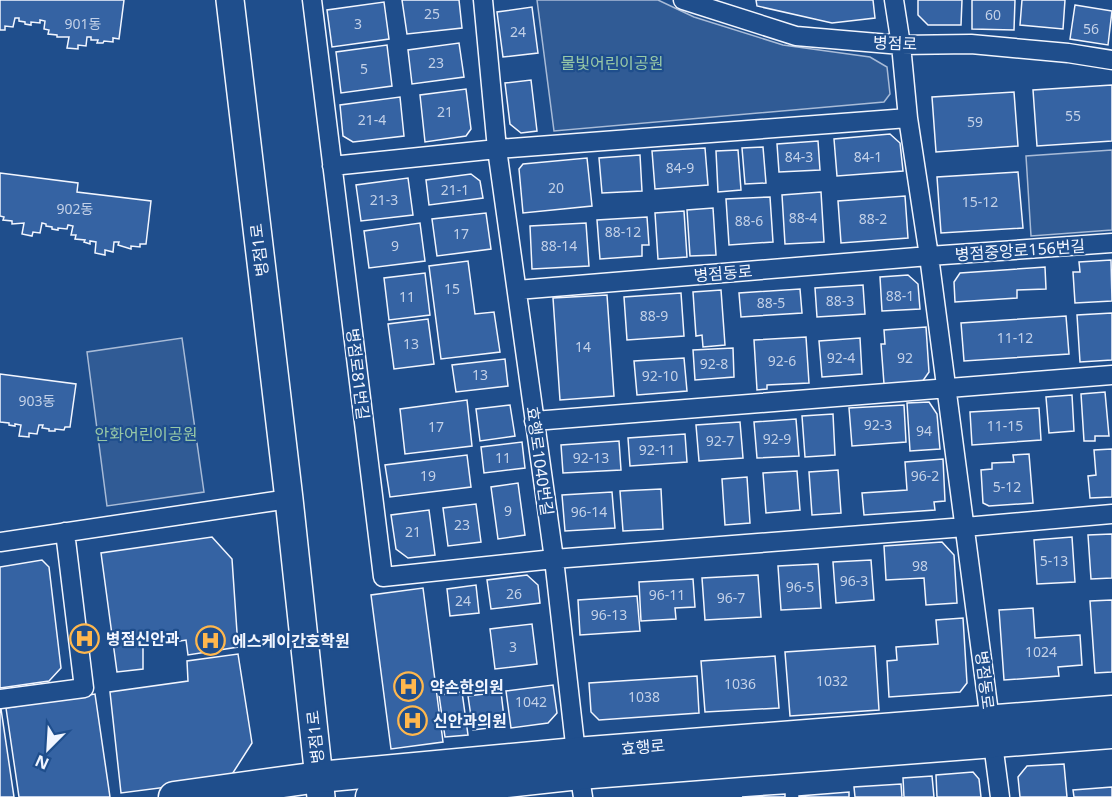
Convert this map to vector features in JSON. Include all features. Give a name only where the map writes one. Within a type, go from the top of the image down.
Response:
[{"type":"main road","name":"효행로","points":[[371,797],[991,732],[1112,711]]},
{"type":"main road","name":"효행로","points":[[991,732],[1112,734]]},
{"type":"main road","name":"효행로","points":[[174,797],[320,787],[580,775]]},
{"type":"street","name":"병점1로","points":[[230,0],[289,499],[320,787]]},
{"type":"street","name":"병점로81번길","points":[[312,0],[383,577],[554,559]]},
{"type":"street","name":"효행로1040번길","points":[[483,0],[497,149],[554,559],[580,775]]},
{"type":"street","name":"병점로","points":[[683,0],[796,36],[901,45],[971,44],[1068,53],[1112,60]]},
{"type":"street","name":"병점동로","points":[[894,0],[1000,797]]},
{"type":"street","points":[[332,166],[497,149],[908,118]]},
{"type":"street","name":"병점중앙로156번길","points":[[929,256],[1112,243]]},
{"type":"street","name":"병점동로","points":[[517,290],[929,256]]},
{"type":"street","points":[[534,420],[1112,375]]},
{"type":"street","points":[[0,542],[289,499]]},
{"type":"street","points":[[554,559],[1112,514]]},
{"type":"street","points":[[0,699],[84,688],[66,532]]},
{"type":"shaded area","name":"물빛어린이공원","points":[[537,0],[658,0],[694,17],[783,45],[870,57],[887,67],[890,94],[884,102],[554,131]]},
{"type":"shaded area","points":[[1112,150],[1112,230],[1031,236],[1026,156]]},
{"type":"shaded area","name":"안화어린이공원","points":[[182,338],[204,492],[107,506],[87,352]]},
{"type":"building","points":[[0,0],[124,0],[119,39],[113,38],[113,42],[97,43],[98,40],[91,40],[91,37],[87,37],[86,46],[78,45],[78,49],[67,48],[69,37],[48,34],[49,30],[44,29],[45,21],[31,22],[31,25],[19,21],[19,18],[15,18],[13,27],[5,26],[5,30],[0,30]]},
{"type":"building","points":[[402,0],[459,0],[462,28],[407,34]]},
{"type":"building","points":[[756,0],[873,0],[875,18],[832,23],[757,6]]},
{"type":"building","points":[[918,0],[962,0],[961,25],[928,25],[918,15]]},
{"type":"building","points":[[972,0],[1015,0],[1014,30],[972,29]]},
{"type":"building","points":[[1022,0],[1065,0],[1063,29],[1020,25]]},
{"type":"building","points":[[384,2],[389,39],[332,47],[327,10]]},
{"type":"building","points":[[1075,5],[1112,11],[1108,45],[1070,39]]},
{"type":"building","points":[[532,7],[538,53],[503,57],[497,12]]},
{"type":"building","points":[[459,43],[464,77],[412,84],[408,50]]},
{"type":"building","points":[[387,45],[392,86],[341,93],[336,52]]},
{"type":"building","points":[[531,80],[537,131],[521,133],[510,124],[505,83]]},
{"type":"building","points":[[1112,85],[1112,141],[1037,146],[1033,90]]},
{"type":"building","points":[[466,89],[471,129],[466,136],[425,142],[420,95]]},
{"type":"building","points":[[1014,92],[1018,146],[936,152],[932,97]]},
{"type":"building","points":[[400,97],[404,136],[353,142],[343,136],[340,105]]},
{"type":"building","points":[[890,134],[900,143],[903,171],[837,176],[834,139]]},
{"type":"building","points":[[818,141],[820,170],[779,172],[777,144]]},
{"type":"building","points":[[763,147],[766,183],[745,184],[742,148]]},
{"type":"building","points":[[705,148],[708,185],[655,189],[652,151]]},
{"type":"building","points":[[738,150],[741,190],[718,192],[716,151]]},
{"type":"building","points":[[640,155],[642,191],[602,193],[599,158]]},
{"type":"building","points":[[587,158],[592,206],[523,213],[519,169],[523,164]]},
{"type":"building","points":[[1018,172],[1023,228],[941,233],[937,177]]},
{"type":"building","points":[[0,173],[78,183],[77,192],[151,201],[146,244],[140,244],[140,247],[131,246],[131,249],[118,245],[119,242],[114,242],[113,252],[105,250],[105,255],[95,253],[96,242],[90,241],[90,244],[84,242],[85,240],[75,239],[76,235],[71,235],[73,226],[68,225],[67,229],[58,228],[58,230],[42,223],[40,233],[33,232],[32,236],[22,234],[24,223],[12,224],[12,221],[3,220],[4,217],[0,216]]},
{"type":"building","points":[[471,174],[480,181],[483,198],[429,205],[426,180]]},
{"type":"building","points":[[408,178],[413,215],[361,221],[356,185]]},
{"type":"building","points":[[821,192],[824,242],[785,244],[782,195]]},
{"type":"building","points":[[905,196],[908,238],[841,243],[838,201]]},
{"type":"building","points":[[770,197],[773,242],[729,245],[726,199]]},
{"type":"building","points":[[713,208],[716,255],[690,256],[687,210]]},
{"type":"building","points":[[684,211],[687,257],[658,259],[655,213]]},
{"type":"building","points":[[486,213],[491,249],[437,256],[432,219]]},
{"type":"building","points":[[647,217],[649,245],[642,245],[642,256],[600,259],[597,220]]},
{"type":"building","points":[[420,223],[425,261],[369,268],[364,231]]},
{"type":"building","points":[[586,223],[589,266],[532,269],[530,226]]},
{"type":"building","points":[[1111,260],[1112,301],[1075,303],[1073,272],[1080,272],[1079,262]]},
{"type":"building","points":[[468,261],[475,314],[494,312],[500,352],[441,359],[429,266]]},
{"type":"building","points":[[1045,267],[1046,289],[1017,290],[1017,298],[955,302],[954,282],[960,273]]},
{"type":"building","points":[[425,273],[430,315],[389,320],[384,278]]},
{"type":"building","points":[[908,275],[918,284],[920,309],[882,311],[880,277]]},
{"type":"building","points":[[863,285],[865,314],[817,317],[815,288]]},
{"type":"building","points":[[800,289],[802,313],[741,317],[739,293]]},
{"type":"building","points":[[721,290],[725,345],[703,347],[702,335],[696,336],[693,292]]},
{"type":"building","points":[[681,293],[684,336],[627,340],[624,297]]},
{"type":"building","points":[[607,295],[614,396],[560,400],[553,298]]},
{"type":"building","points":[[1112,313],[1112,360],[1080,362],[1077,315]]},
{"type":"building","points":[[1066,316],[1069,354],[964,361],[961,323]]},
{"type":"building","points":[[428,319],[434,364],[394,369],[388,324]]},
{"type":"building","points":[[926,327],[929,372],[922,382],[884,384],[881,344],[885,344],[884,330]]},
{"type":"building","points":[[806,337],[809,383],[767,385],[767,389],[757,390],[754,340]]},
{"type":"building","points":[[860,338],[862,374],[822,377],[819,341]]},
{"type":"building","points":[[733,348],[734,377],[695,380],[693,350]]},
{"type":"building","points":[[684,358],[687,391],[637,395],[634,361]]},
{"type":"building","points":[[505,359],[508,386],[456,392],[452,365]]},
{"type":"building","points":[[0,374],[76,384],[70,427],[65,427],[64,430],[49,431],[49,429],[42,428],[43,425],[39,425],[37,434],[29,433],[29,437],[19,436],[21,425],[15,424],[15,426],[0,422]]},
{"type":"building","points":[[1105,392],[1109,436],[1095,436],[1095,441],[1084,441],[1081,394]]},
{"type":"building","points":[[1072,395],[1074,431],[1049,433],[1046,397]]},
{"type":"building","points":[[467,400],[472,446],[405,454],[400,409]]},
{"type":"building","points":[[929,402],[937,414],[940,449],[910,451],[907,403]]},
{"type":"building","points":[[510,405],[515,436],[480,441],[476,409]]},
{"type":"building","points":[[904,405],[906,442],[852,446],[849,408]]},
{"type":"building","points":[[1039,408],[1041,440],[972,445],[970,412]]},
{"type":"building","points":[[833,414],[835,455],[805,457],[802,416]]},
{"type":"building","points":[[796,419],[799,456],[757,458],[754,422]]},
{"type":"building","points":[[740,422],[743,458],[699,461],[696,425]]},
{"type":"building","points":[[685,434],[687,462],[630,466],[628,438]]},
{"type":"building","points":[[619,441],[621,470],[563,473],[561,445]]},
{"type":"building","points":[[522,442],[525,468],[484,473],[481,447]]},
{"type":"building","points":[[1112,449],[1112,497],[1090,498],[1088,476],[1096,475],[1094,450]]},
{"type":"building","points":[[1029,454],[1033,503],[989,506],[983,503],[981,470],[992,469],[992,463],[1014,462],[1013,455]]},
{"type":"building","points":[[467,455],[471,487],[390,497],[385,465]]},
{"type":"building","points":[[943,459],[945,501],[934,502],[935,510],[864,515],[862,493],[907,490],[905,462]]},
{"type":"building","points":[[838,470],[841,513],[812,515],[809,472]]},
{"type":"building","points":[[797,471],[800,510],[766,513],[763,473]]},
{"type":"building","points":[[747,477],[750,523],[725,525],[722,479]]},
{"type":"building","points":[[518,483],[525,535],[498,539],[491,487]]},
{"type":"building","points":[[661,489],[663,529],[623,531],[620,491]]},
{"type":"building","points":[[612,492],[615,528],[565,531],[562,495]]},
{"type":"building","points":[[476,504],[481,542],[448,546],[443,508]]},
{"type":"building","points":[[429,510],[435,555],[408,558],[396,549],[391,515]]},
{"type":"building","points":[[1112,534],[1112,578],[1091,579],[1088,535]]},
{"type":"building","points":[[212,537],[232,559],[238,647],[188,655],[186,640],[143,647],[143,669],[117,672],[101,553]]},
{"type":"building","points":[[1072,537],[1075,582],[1037,584],[1034,540]]},
{"type":"building","points":[[942,542],[954,555],[957,603],[926,605],[924,578],[886,580],[884,546]]},
{"type":"building","points":[[42,560],[49,567],[61,668],[49,681],[0,688],[0,567]]},
{"type":"building","points":[[871,560],[874,600],[836,603],[833,562]]},
{"type":"building","points":[[818,564],[821,608],[781,610],[778,566]]},
{"type":"building","points":[[527,575],[538,585],[540,603],[491,609],[487,580]]},
{"type":"building","points":[[758,575],[761,617],[705,620],[702,578]]},
{"type":"building","points":[[693,579],[695,607],[675,608],[676,619],[641,621],[639,582]]},
{"type":"building","points":[[476,585],[479,613],[450,616],[447,589]]},
{"type":"building","points":[[423,588],[443,742],[391,749],[371,595]]},
{"type":"building","points":[[637,596],[640,631],[580,635],[578,600]]},
{"type":"building","points":[[1112,600],[1112,672],[1095,673],[1090,601]]},
{"type":"building","points":[[1033,608],[1035,638],[1080,635],[1082,665],[1058,667],[1059,676],[1004,680],[999,610]]},
{"type":"building","points":[[963,618],[967,683],[960,692],[889,697],[887,661],[897,660],[896,647],[938,644],[936,620]]},
{"type":"building","points":[[532,624],[537,664],[495,669],[490,629]]},
{"type":"building","points":[[875,646],[879,710],[790,716],[785,652]]},
{"type":"building","points":[[238,654],[252,743],[229,779],[121,793],[110,692],[188,681],[187,661]]},
{"type":"building","points":[[775,656],[779,708],[705,712],[701,661]]},
{"type":"building","points":[[697,676],[699,713],[599,720],[591,712],[589,683]]},
{"type":"building","points":[[553,685],[557,713],[548,723],[511,728],[506,691]]},
{"type":"building","points":[[462,692],[468,735],[445,737],[439,695]]},
{"type":"building","points":[[501,692],[505,726],[473,730],[468,696]]},
{"type":"building","points":[[95,694],[110,797],[19,797],[6,708]]},
{"type":"building","points":[[1,709],[14,797],[0,797]]},
{"type":"building","points":[[1064,764],[1067,797],[1020,797],[1018,777],[1027,766]]},
{"type":"building","points":[[973,772],[979,779],[981,797],[937,797],[936,775]]},
{"type":"building","points":[[932,776],[934,797],[904,797],[903,778]]},
{"type":"building","points":[[901,784],[902,797],[855,797],[854,787]]},
{"type":"building","points":[[1112,787],[1112,797],[1074,797],[1073,790]]},
{"type":"building","points":[[849,792],[849,797],[799,797],[799,796]]},
{"type":"building","points":[[785,794],[785,797],[742,797]]},
{"type":"place","name":"병점신안과","points":[[85,639]]},
{"type":"place","name":"에스케이간호학원","points":[[211,641]]},
{"type":"place","name":"약손한의원","points":[[409,687]]},
{"type":"place","name":"신안과의원","points":[[412,721]]}]
